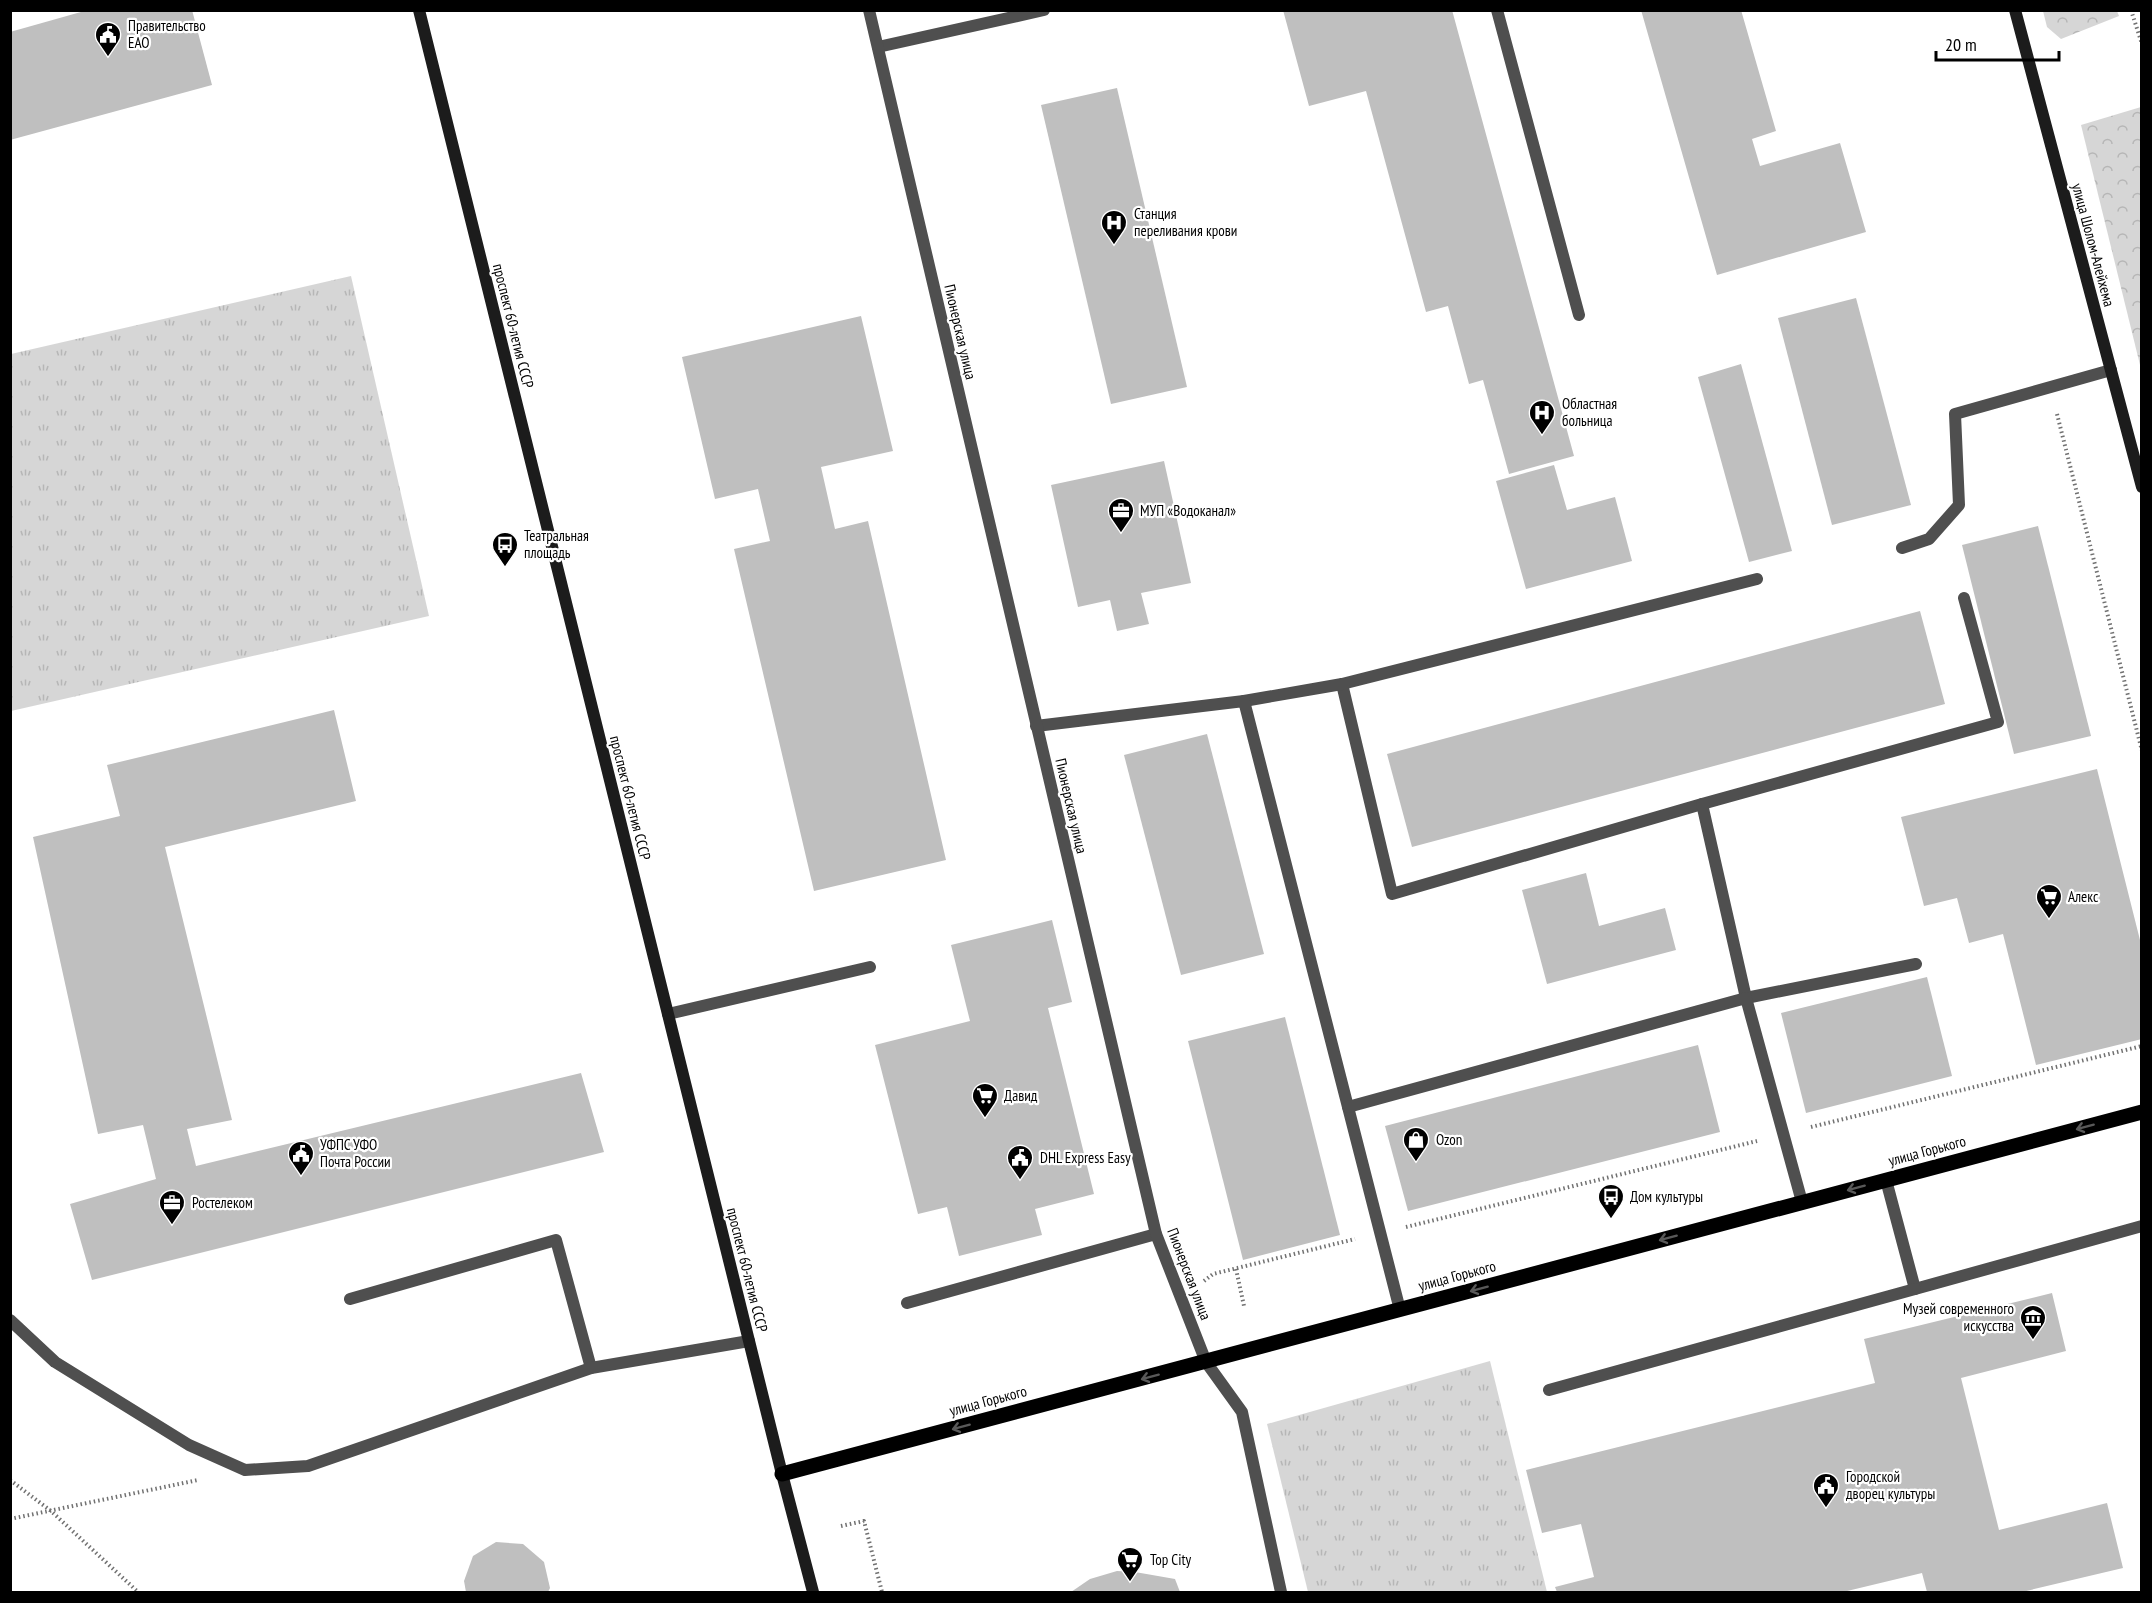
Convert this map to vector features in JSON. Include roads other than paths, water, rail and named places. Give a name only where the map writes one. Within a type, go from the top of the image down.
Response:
[{"type":"main road","name":"проспект 60-летия СССР","points":[[419,10],[813,1593]]},
{"type":"main road","name":"улица Шолом-Алейхема","points":[[2015,10],[2142,487]]},
{"type":"main road","name":"улица Горького","points":[[782,1474],[2142,1112]]},
{"type":"street","name":"Пионерская улица","points":[[869,10],[1156,1234],[1206,1362],[1242,1412],[1281,1593]]},
{"type":"street","points":[[878,47],[1044,10]]},
{"type":"street","points":[[1497,10],[1579,315]]},
{"type":"street","points":[[1902,548],[1929,539],[1959,505],[1955,414],[2111,370]]},
{"type":"street","points":[[1036,726],[1244,701],[1342,684],[1757,579]]},
{"type":"street","points":[[1342,684],[1392,894],[1702,804],[1998,722],[1964,598]]},
{"type":"street","points":[[1244,701],[1400,1310]]},
{"type":"street","points":[[1702,804],[1746,998],[1802,1202]]},
{"type":"street","points":[[1348,1107],[1746,998],[1916,963]]},
{"type":"street","points":[[668,1014],[870,967]]},
{"type":"street","points":[[1886,1180],[1915,1289]]},
{"type":"street","points":[[1549,1390],[2142,1226]]},
{"type":"street","points":[[907,1303],[1156,1234]]},
{"type":"street","points":[[350,1299],[556,1240],[591,1368]]},
{"type":"street","points":[[10,1320],[55,1362],[189,1445],[245,1470],[308,1466],[591,1368],[749,1341]]},
{"type":"place","name":"Правительство ЕАО","points":[[108,58]]},
{"type":"place","name":"Станция переливания крови","points":[[1114,246]]},
{"type":"place","name":"Областная больница","points":[[1542,436]]},
{"type":"place","name":"МУП «Водоканал»","points":[[1121,534]]},
{"type":"place","name":"Театральная площадь","points":[[505,568]]},
{"type":"place","name":"Алекс","points":[[2049,920]]},
{"type":"place","name":"Давид","points":[[985,1119]]},
{"type":"place","name":"Ozon","points":[[1416,1163]]},
{"type":"place","name":"УФПС УФО Почта России","points":[[301,1177]]},
{"type":"place","name":"DHL Express Easy","points":[[1020,1181]]},
{"type":"place","name":"Дом культуры","points":[[1611,1220]]},
{"type":"place","name":"Ростелеком","points":[[172,1226]]},
{"type":"place","name":"Музей современного искусства","points":[[2033,1341]]},
{"type":"place","name":"Городской дворец культуры","points":[[1826,1509]]},
{"type":"place","name":"Top City","points":[[1130,1583]]}]
